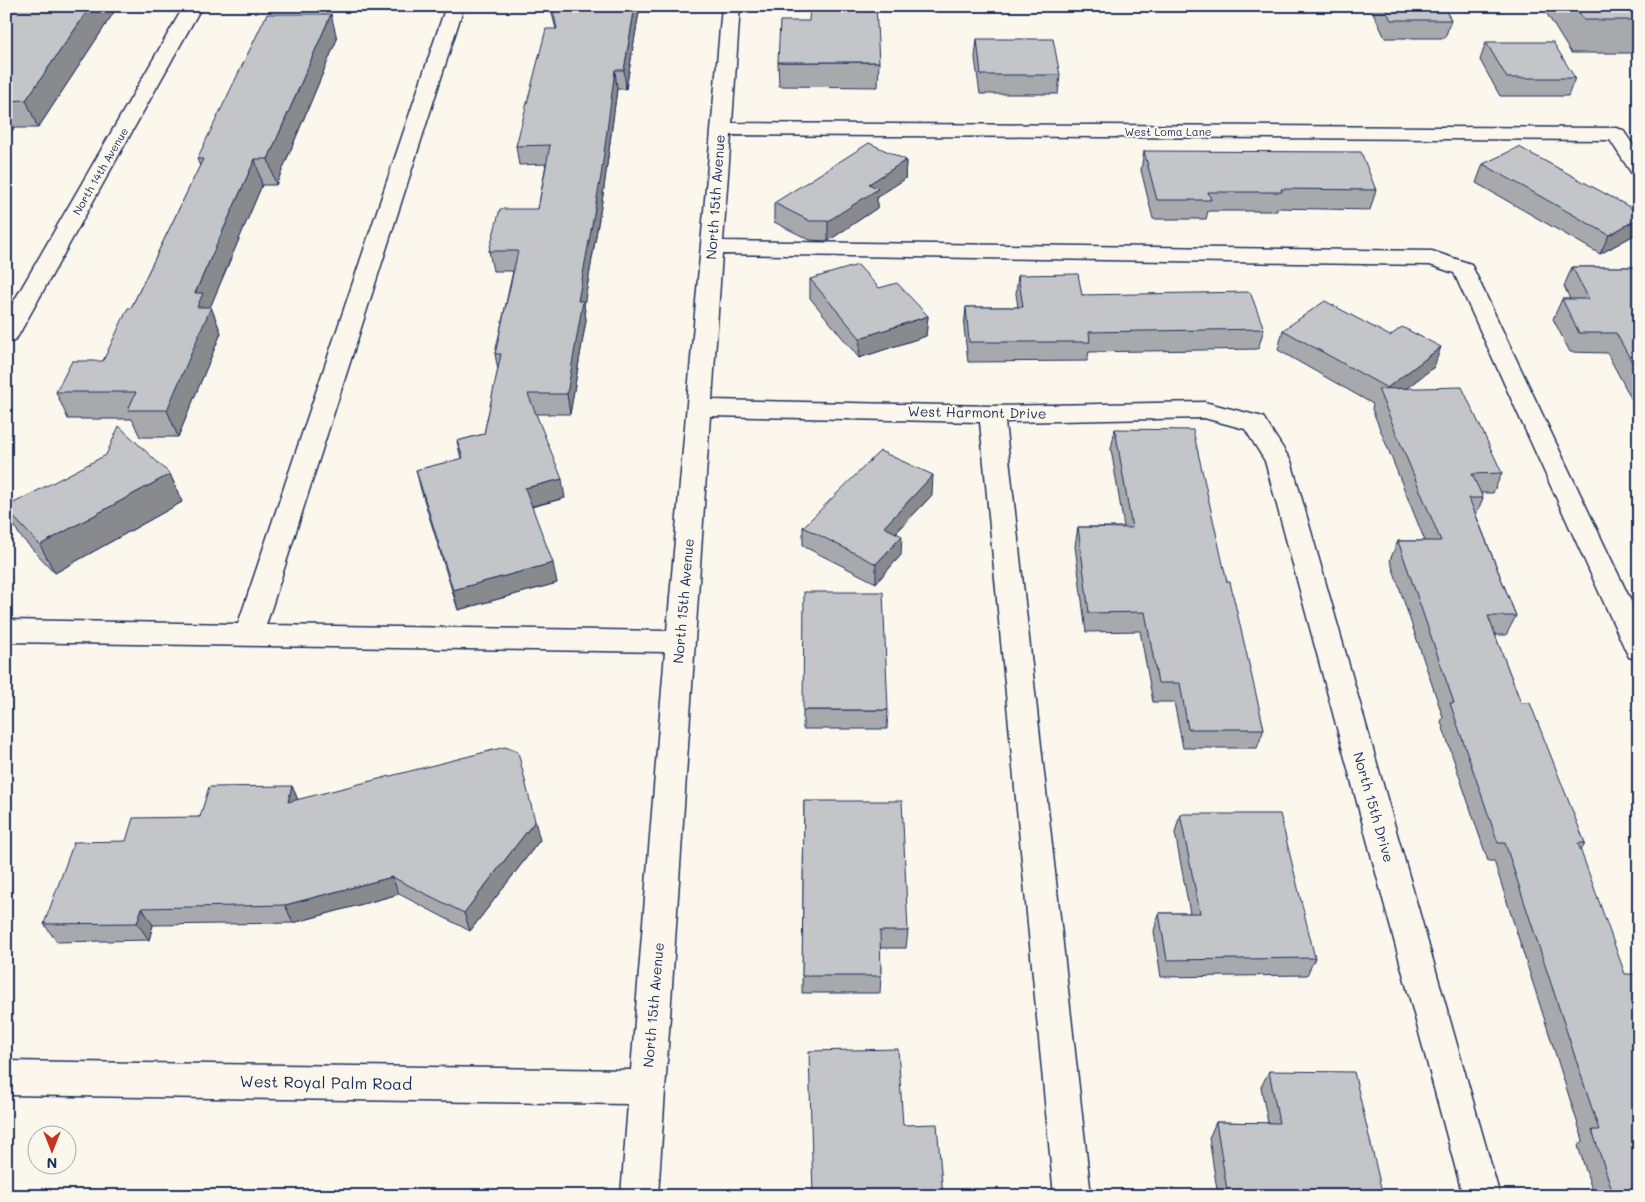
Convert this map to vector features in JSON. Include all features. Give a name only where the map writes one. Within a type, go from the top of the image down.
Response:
[{"type":"street","name":"North 14th Avenue","points":[[6,336],[193,6]]},
{"type":"street","points":[[249,634],[455,6]]},
{"type":"street","name":"North 15th Avenue","points":[[639,1196],[730,6]]},
{"type":"street","name":"West Loma Lane","points":[[720,129],[1616,134],[1639,170]]},
{"type":"street","points":[[711,248],[1432,258],[1463,269],[1639,649]]},
{"type":"street","name":"West Harmont Drive","points":[[698,408],[992,414],[1204,410],[1254,423]]},
{"type":"street","points":[[992,414],[1073,1196]]},
{"type":"street","name":"North 15th Drive","points":[[1254,423],[1278,461],[1482,1196]]},
{"type":"street","points":[[6,631],[680,642]]},
{"type":"street","name":"West Royal Palm Road","points":[[6,1078],[646,1086]]},
{"type":"building","points":[[6,6],[91,6],[26,100],[6,101]]},
{"type":"building","points":[[552,6],[635,6],[624,70],[615,70],[601,176],[578,301],[583,301],[567,394],[528,394],[562,479],[525,488],[553,563],[453,590],[416,470],[463,458],[457,441],[484,434],[501,354],[495,354],[518,251],[489,251],[500,209],[538,209],[550,145],[516,146],[546,29],[557,29]]},
{"type":"building","points":[[810,6],[876,6],[879,62],[778,62],[780,21],[809,21]]},
{"type":"building","points":[[1384,6],[1443,6],[1451,20],[1391,20]]},
{"type":"building","points":[[1575,6],[1639,6],[1639,20],[1584,20]]},
{"type":"building","points":[[267,14],[331,14],[268,159],[255,159],[195,293],[203,293],[197,307],[211,307],[167,410],[128,410],[136,392],[56,392],[72,361],[103,361],[128,308],[131,308],[203,159],[197,159]]},
{"type":"building","points":[[977,39],[1053,39],[1060,75],[981,75]]},
{"type":"building","points":[[1486,42],[1553,42],[1575,78],[1507,78]]},
{"type":"building","points":[[869,143],[906,160],[869,184],[878,189],[828,221],[810,221],[774,203]]},
{"type":"building","points":[[1519,147],[1639,212],[1639,218],[1609,235],[1483,164]]},
{"type":"building","points":[[1144,151],[1361,152],[1376,190],[1281,189],[1282,192],[1208,192],[1211,200],[1157,200]]},
{"type":"building","points":[[858,265],[879,288],[897,283],[928,316],[860,338],[810,279]]},
{"type":"building","points":[[1572,267],[1639,267],[1639,375],[1616,333],[1579,333],[1562,299],[1589,299]]},
{"type":"building","points":[[1078,274],[1082,295],[1250,292],[1264,329],[1089,332],[1090,342],[969,342],[966,307],[1023,307],[1018,275]]},
{"type":"building","points":[[1325,301],[1390,336],[1402,327],[1441,347],[1387,388],[1283,330]]},
{"type":"building","points":[[1462,387],[1502,473],[1472,474],[1483,498],[1469,498],[1516,616],[1488,616],[1521,703],[1530,703],[1585,843],[1578,843],[1625,974],[1639,974],[1639,1196],[1614,1196],[1592,1130],[1599,1130],[1505,843],[1498,843],[1450,703],[1454,703],[1398,541],[1441,541],[1378,389]]},
{"type":"building","points":[[119,426],[170,474],[40,545],[6,507],[106,455]]},
{"type":"building","points":[[1115,429],[1193,430],[1227,582],[1230,582],[1264,729],[1188,729],[1180,683],[1158,683],[1145,612],[1089,613],[1078,527],[1132,528]]},
{"type":"building","points":[[880,451],[933,475],[884,527],[902,536],[876,564],[803,527]]},
{"type":"building","points":[[804,592],[883,592],[888,710],[803,710]]},
{"type":"building","points":[[505,747],[518,752],[535,821],[464,913],[392,877],[285,905],[142,908],[137,923],[44,924],[74,842],[126,841],[133,818],[200,817],[209,787],[292,786],[288,802]]},
{"type":"building","points":[[804,801],[902,801],[908,931],[880,931],[881,976],[802,976]]},
{"type":"building","points":[[1180,814],[1280,814],[1315,958],[1167,960],[1159,913],[1200,913]]},
{"type":"building","points":[[898,1049],[903,1125],[937,1124],[943,1196],[813,1196],[809,1051]]},
{"type":"building","points":[[1269,1071],[1354,1072],[1383,1196],[1228,1196],[1216,1122],[1279,1123]]}]
